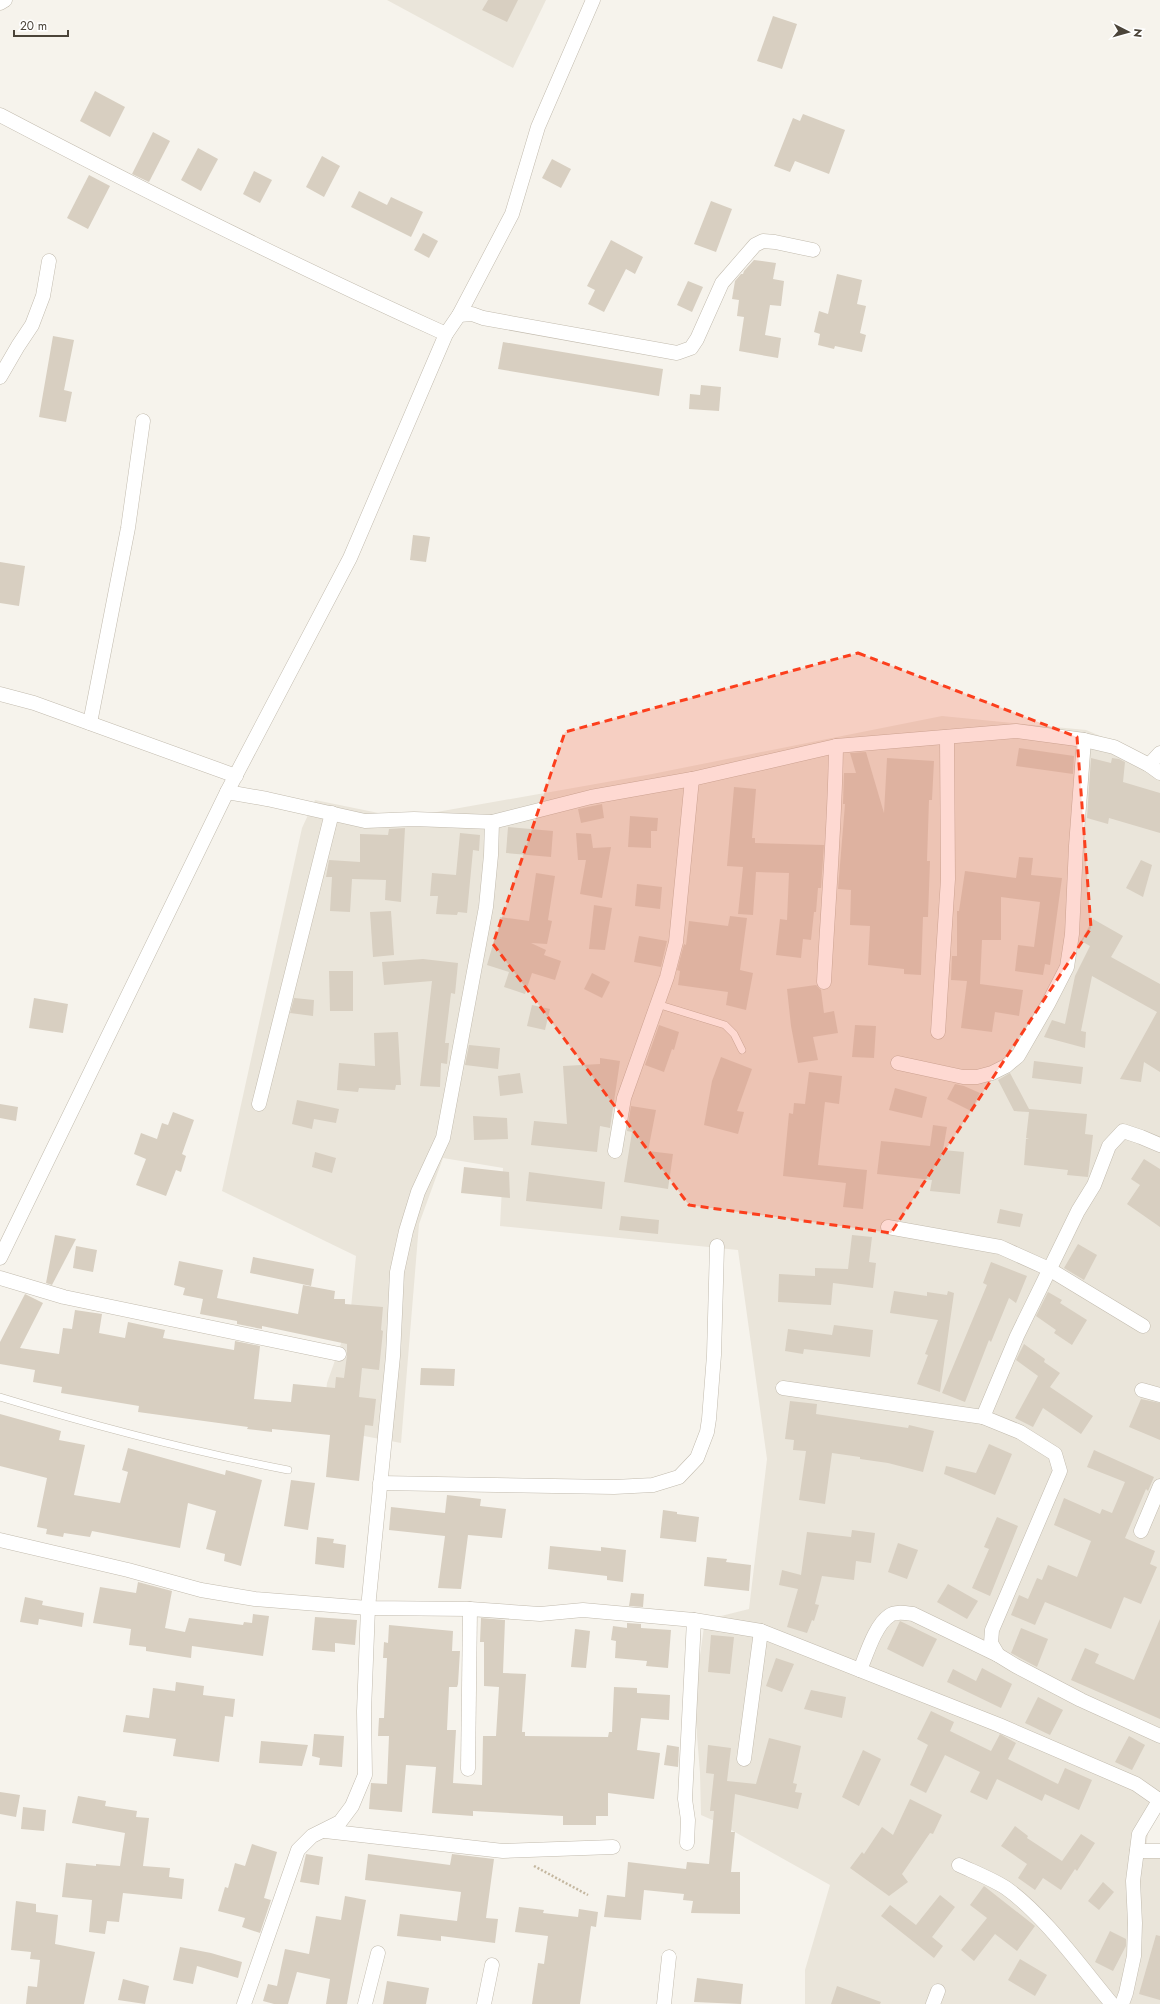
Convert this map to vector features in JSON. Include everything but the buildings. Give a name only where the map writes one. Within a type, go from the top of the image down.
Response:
[{"type":"street","points":[[0,2],[5,0]]},
{"type":"street","points":[[0,1258],[226,792],[236,776],[350,558],[446,334],[459,315],[512,214],[538,127],[594,0]]},
{"type":"street","points":[[0,115],[91,163],[325,279],[446,334]]},
{"type":"street","points":[[459,315],[472,314],[483,318],[677,353],[684,352],[691,348],[697,339],[722,283],[755,246],[763,241],[813,250]]},
{"type":"street","points":[[0,376],[32,325],[43,296],[48,261]]},
{"type":"street","points":[[90,723],[128,528],[142,422]]},
{"type":"street","points":[[0,694],[34,703],[236,776]]},
{"type":"street","points":[[226,792],[267,799],[365,821],[414,819],[492,822],[591,797],[692,779],[836,746],[1016,731],[1084,740],[1114,747],[1155,769],[1160,753]]},
{"type":"street","points":[[938,1032],[948,879],[947,736]]},
{"type":"street","points":[[898,1063],[963,1077],[978,1077],[992,1073],[1006,1066],[1018,1056],[1048,1004],[1067,967],[1072,934],[1076,846],[1084,740]]},
{"type":"street","points":[[824,982],[835,802],[836,746]]},
{"type":"street","points":[[615,1151],[624,1098],[667,977],[676,942],[692,779]]},
{"type":"street","points":[[259,1104],[332,813]]},
{"type":"street","points":[[244,2004],[298,1850],[312,1836],[325,1831],[340,1822],[352,1806],[365,1775],[364,1711],[368,1608],[393,1356],[397,1272],[406,1231],[418,1192],[443,1138],[486,907],[491,855],[492,822]]},
{"type":"street","points":[[983,1417],[1017,1336],[1078,1211],[1094,1185],[1109,1146],[1123,1131],[1141,1136],[1160,1145]]},
{"type":"street","points":[[888,1227],[1000,1247],[1049,1269],[1143,1326]]},
{"type":"street","points":[[380,1483],[614,1487],[653,1485],[679,1477],[697,1458],[707,1432],[711,1408],[717,1246]]},
{"type":"street","points":[[0,1278],[64,1297],[339,1354]]},
{"type":"street","points":[[783,1388],[983,1417],[1020,1432],[1055,1454],[1060,1471],[992,1630],[991,1643],[998,1655]]},
{"type":"street","points":[[1142,1390],[1160,1395]]},
{"type":"street","points":[[1141,1531],[1160,1486]]},
{"type":"street","points":[[0,1540],[128,1570],[201,1590],[255,1599],[368,1608],[470,1609],[540,1614],[583,1610],[694,1620],[761,1631],[999,1725],[1128,1780],[1160,1800],[1139,1834],[1133,1881],[1135,1923],[1134,1956],[1126,1993],[1122,2004]]},
{"type":"street","points":[[468,1769],[470,1609]]},
{"type":"street","points":[[860,1670],[878,1628],[889,1615],[902,1613],[913,1614],[998,1655],[1081,1700],[1160,1736]]},
{"type":"street","points":[[687,1843],[688,1820],[685,1799],[694,1620]]},
{"type":"street","points":[[744,1758],[761,1631]]},
{"type":"street","points":[[325,1831],[504,1850],[613,1847]]},
{"type":"street","points":[[1137,1851],[1160,1851]]},
{"type":"street","points":[[959,1865],[1005,1887],[1037,1915],[1112,2004]]},
{"type":"street","points":[[365,2004],[378,1953]]},
{"type":"street","points":[[664,2004],[669,1957]]},
{"type":"street","points":[[484,2004],[492,1965]]},
{"type":"lane","points":[[657,1004],[725,1025],[734,1034],[742,1050]]},
{"type":"lane","points":[[0,1397],[64,1417],[224,1458],[288,1470]]},
{"type":"path","points":[[530,1864],[588,1895]]},
{"type":"highlighted area","points":[[858,653],[1077,737],[1091,928],[891,1233],[689,1205],[493,944],[565,732]]},
{"type":"shaded area","points":[[387,0],[546,0],[513,68]]},
{"type":"shaded area","points":[[942,716],[1086,730],[1160,761],[1160,1807],[1150,1821],[1146,1847],[1160,1856],[1160,2004],[805,2004],[805,1970],[830,1885],[717,1822],[701,1815],[700,1773],[696,1723],[697,1676],[705,1620],[749,1609],[767,1459],[738,1250],[500,1226],[503,1168],[443,1158],[419,1224],[401,1443],[322,1428],[327,1383],[350,1318],[356,1256],[222,1191],[302,828],[315,800],[403,818],[652,774]]}]
